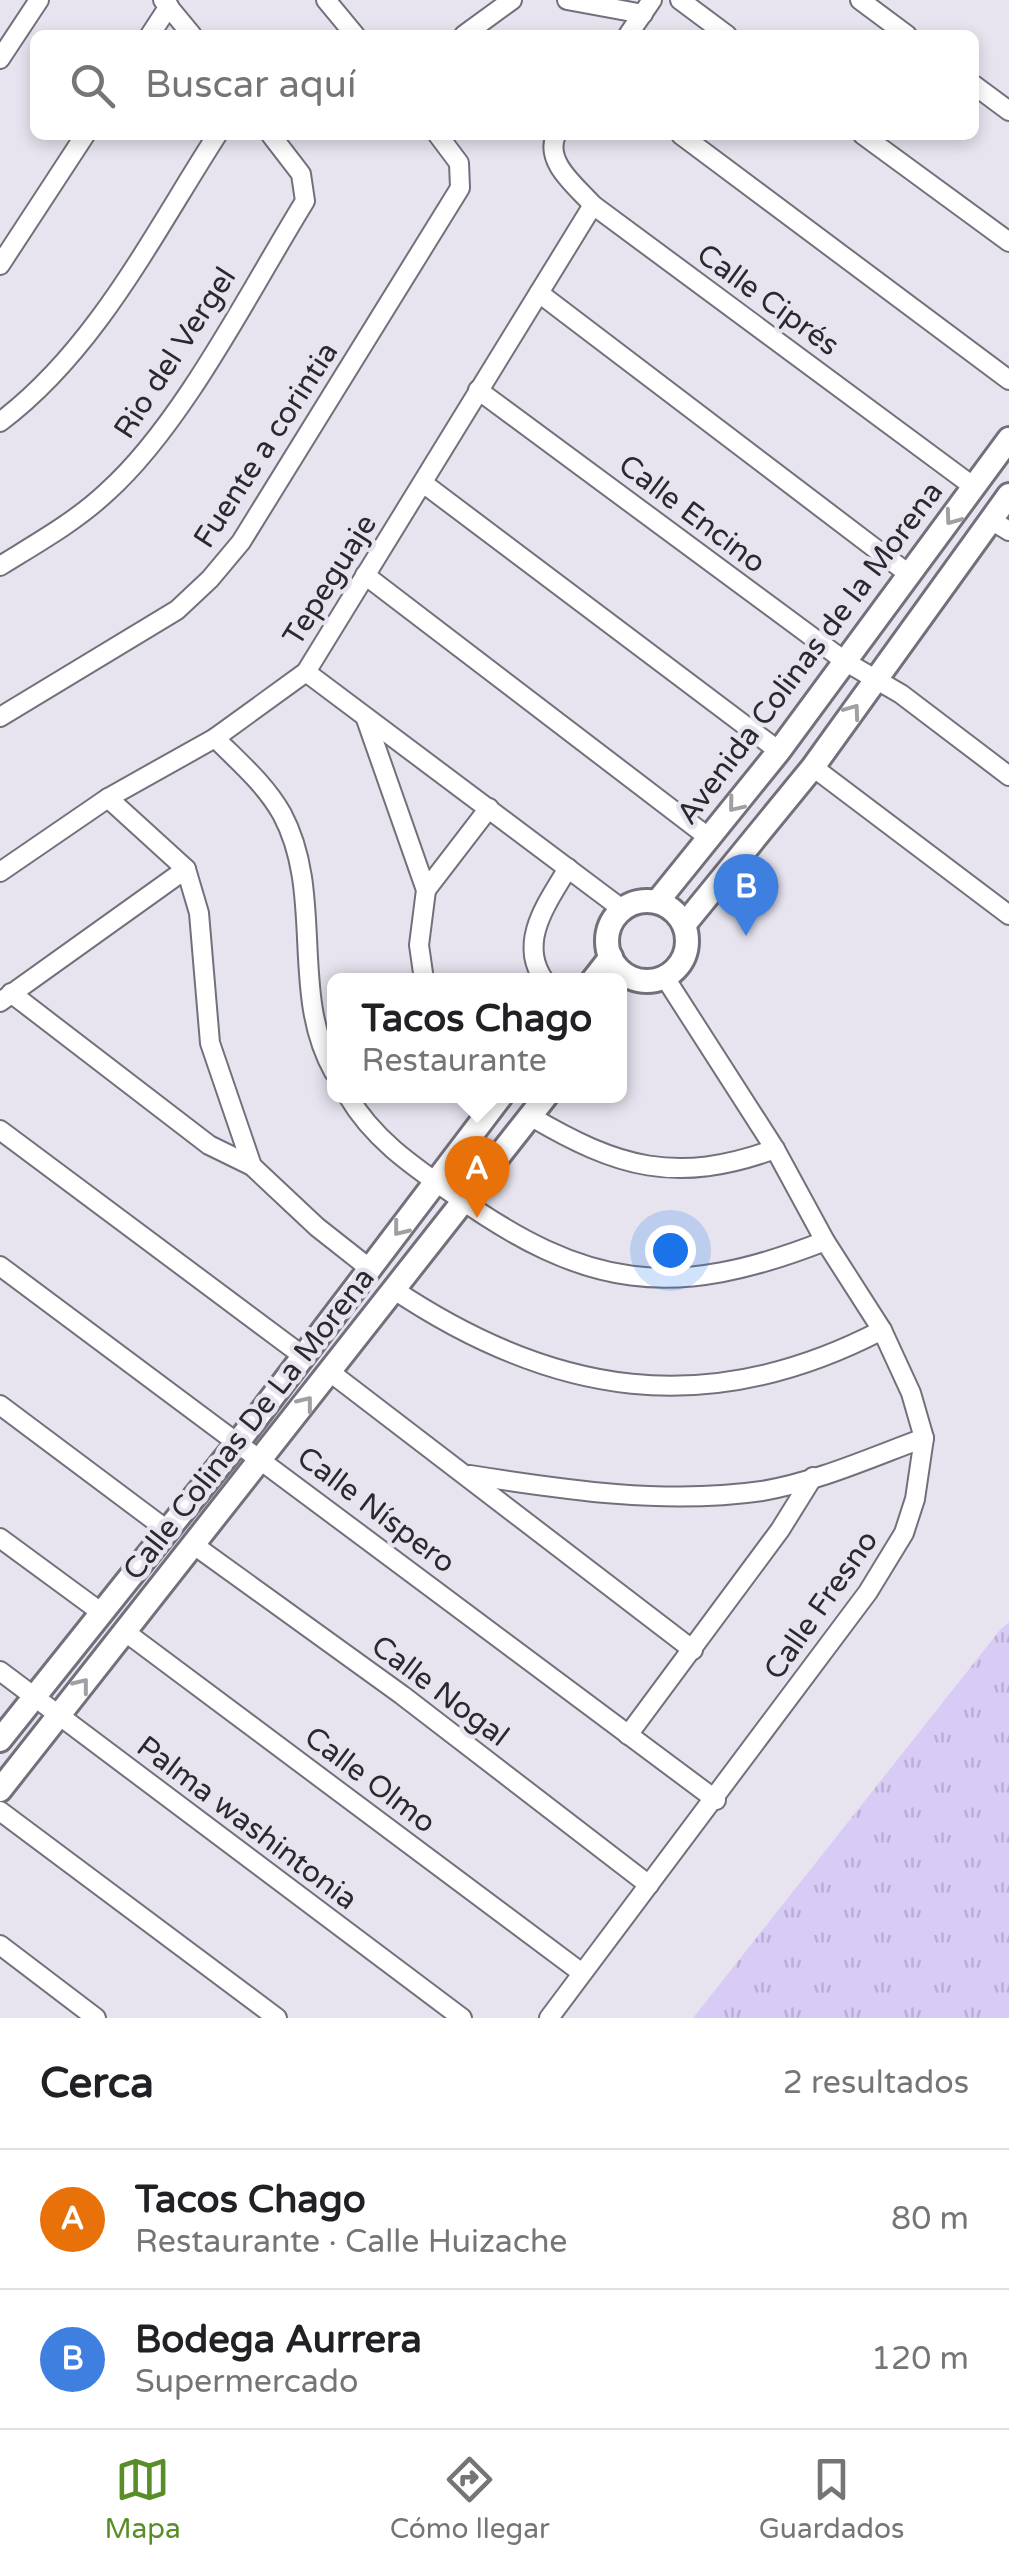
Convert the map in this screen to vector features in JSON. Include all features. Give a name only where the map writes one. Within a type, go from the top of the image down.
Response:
[{"type":"street","points":[[0,59],[38,0]]},
{"type":"street","points":[[326,0],[351,30]]},
{"type":"street","points":[[471,30],[512,0]]},
{"type":"street","points":[[567,0],[648,7]]},
{"type":"street","points":[[680,0],[720,30]]},
{"type":"street","points":[[860,0],[900,30]]},
{"type":"street","points":[[152,30],[166,3],[188,30]]},
{"type":"street","points":[[632,30],[648,7]]},
{"type":"street","points":[[979,89],[1009,111]]},
{"type":"street","points":[[0,265],[82,140]]},
{"type":"street","points":[[0,422],[29,400],[85,338],[213,140]]},
{"type":"street","name":"Rio del Vergel","points":[[0,566],[97,501],[159,434],[305,201],[301,174],[275,140]]},
{"type":"street","name":"Fuente a corintia","points":[[0,718],[177,610],[241,542],[454,200],[461,173],[459,163],[442,140]]},
{"type":"street","name":"Calle Ciprés","points":[[555,140],[557,163],[593,205],[974,487]]},
{"type":"street","points":[[688,140],[1009,380]]},
{"type":"street","points":[[870,140],[1009,242]]},
{"type":"street","name":"Tepeguaje","points":[[0,872],[108,798],[215,738],[306,672],[593,205]]},
{"type":"street","points":[[539,294],[910,576]]},
{"type":"street","name":"Calle Encino","points":[[478,390],[846,662],[901,694],[1009,776]]},
{"type":"street","name":"Avenida Colinas de la Morena","points":[[656,902],[779,751],[1009,439]]},
{"type":"street","points":[[423,483],[779,751]]},
{"type":"street","points":[[684,925],[813,767],[875,680],[1000,525],[1009,496]]},
{"type":"street","points":[[364,574],[708,837]]},
{"type":"street","points":[[306,672],[622,910]]},
{"type":"street","points":[[366,719],[426,890],[420,945],[423,973]]},
{"type":"street","points":[[215,738],[262,784],[282,815],[297,852],[304,888],[310,984],[327,1052]]},
{"type":"street","points":[[813,767],[1009,915]]},
{"type":"street","points":[[108,798],[186,869],[199,913],[210,1044],[252,1166]]},
{"type":"street","points":[[426,890],[489,808]]},
{"type":"street","points":[[539,973],[534,965],[538,918],[568,868]]},
{"type":"street","points":[[186,869],[6,998],[209,1145],[252,1166],[317,1227],[369,1268]]},
{"type":"street","points":[[598,973],[610,957],[610,926],[622,910],[645,901],[656,902],[668,906],[684,925],[686,949],[674,969],[664,976],[634,978],[610,957]]},
{"type":"street","name":"Calle Fresno","points":[[549,2018],[716,1800],[888,1561],[915,1499],[924,1438],[912,1394],[882,1330],[825,1241],[775,1149],[664,976]]},
{"type":"street","points":[[627,988],[634,978]]},
{"type":"street","points":[[353,1103],[378,1136],[461,1200],[532,1247],[602,1270],[642,1276],[725,1274],[825,1241]]},
{"type":"street","name":"Calle Colinas De La Morena","points":[[0,1740],[239,1441],[497,1103]]},
{"type":"street","name":"Calle Colinas De La Morena","points":[[0,1790],[540,1103]]},
{"type":"street","points":[[530,1116],[611,1159],[645,1168],[718,1167],[775,1149]]},
{"type":"street","points":[[0,1130],[304,1356]]},
{"type":"street","name":"Calle Níspero","points":[[0,1266],[716,1800]]},
{"type":"street","points":[[392,1289],[478,1342],[524,1360],[623,1384],[679,1386],[776,1374],[812,1364],[882,1330]]},
{"type":"street","points":[[330,1372],[470,1474],[693,1650]]},
{"type":"street","points":[[0,1404],[168,1530]]},
{"type":"street","points":[[470,1474],[662,1496],[764,1490],[924,1438]]},
{"type":"street","points":[[628,1735],[693,1650],[813,1477]]},
{"type":"street","points":[[0,1538],[102,1612]]},
{"type":"street","name":"Calle Nogal","points":[[194,1546],[402,1695],[648,1885]]},
{"type":"street","name":"Calle Olmo","points":[[124,1631],[582,1974]]},
{"type":"street","name":"Palma washintonia","points":[[0,1671],[462,2018]]},
{"type":"street","points":[[0,1812],[277,2018]]},
{"type":"street","points":[[0,1945],[96,2018]]},
{"type":"green space","points":[[1009,1622],[1009,2018],[693,2018],[1000,1630]]},
{"type":"place","name":"Bodega Aurrera","points":[[746,936]]},
{"type":"place","name":"Tacos Chago","points":[[477,1218]]}]
